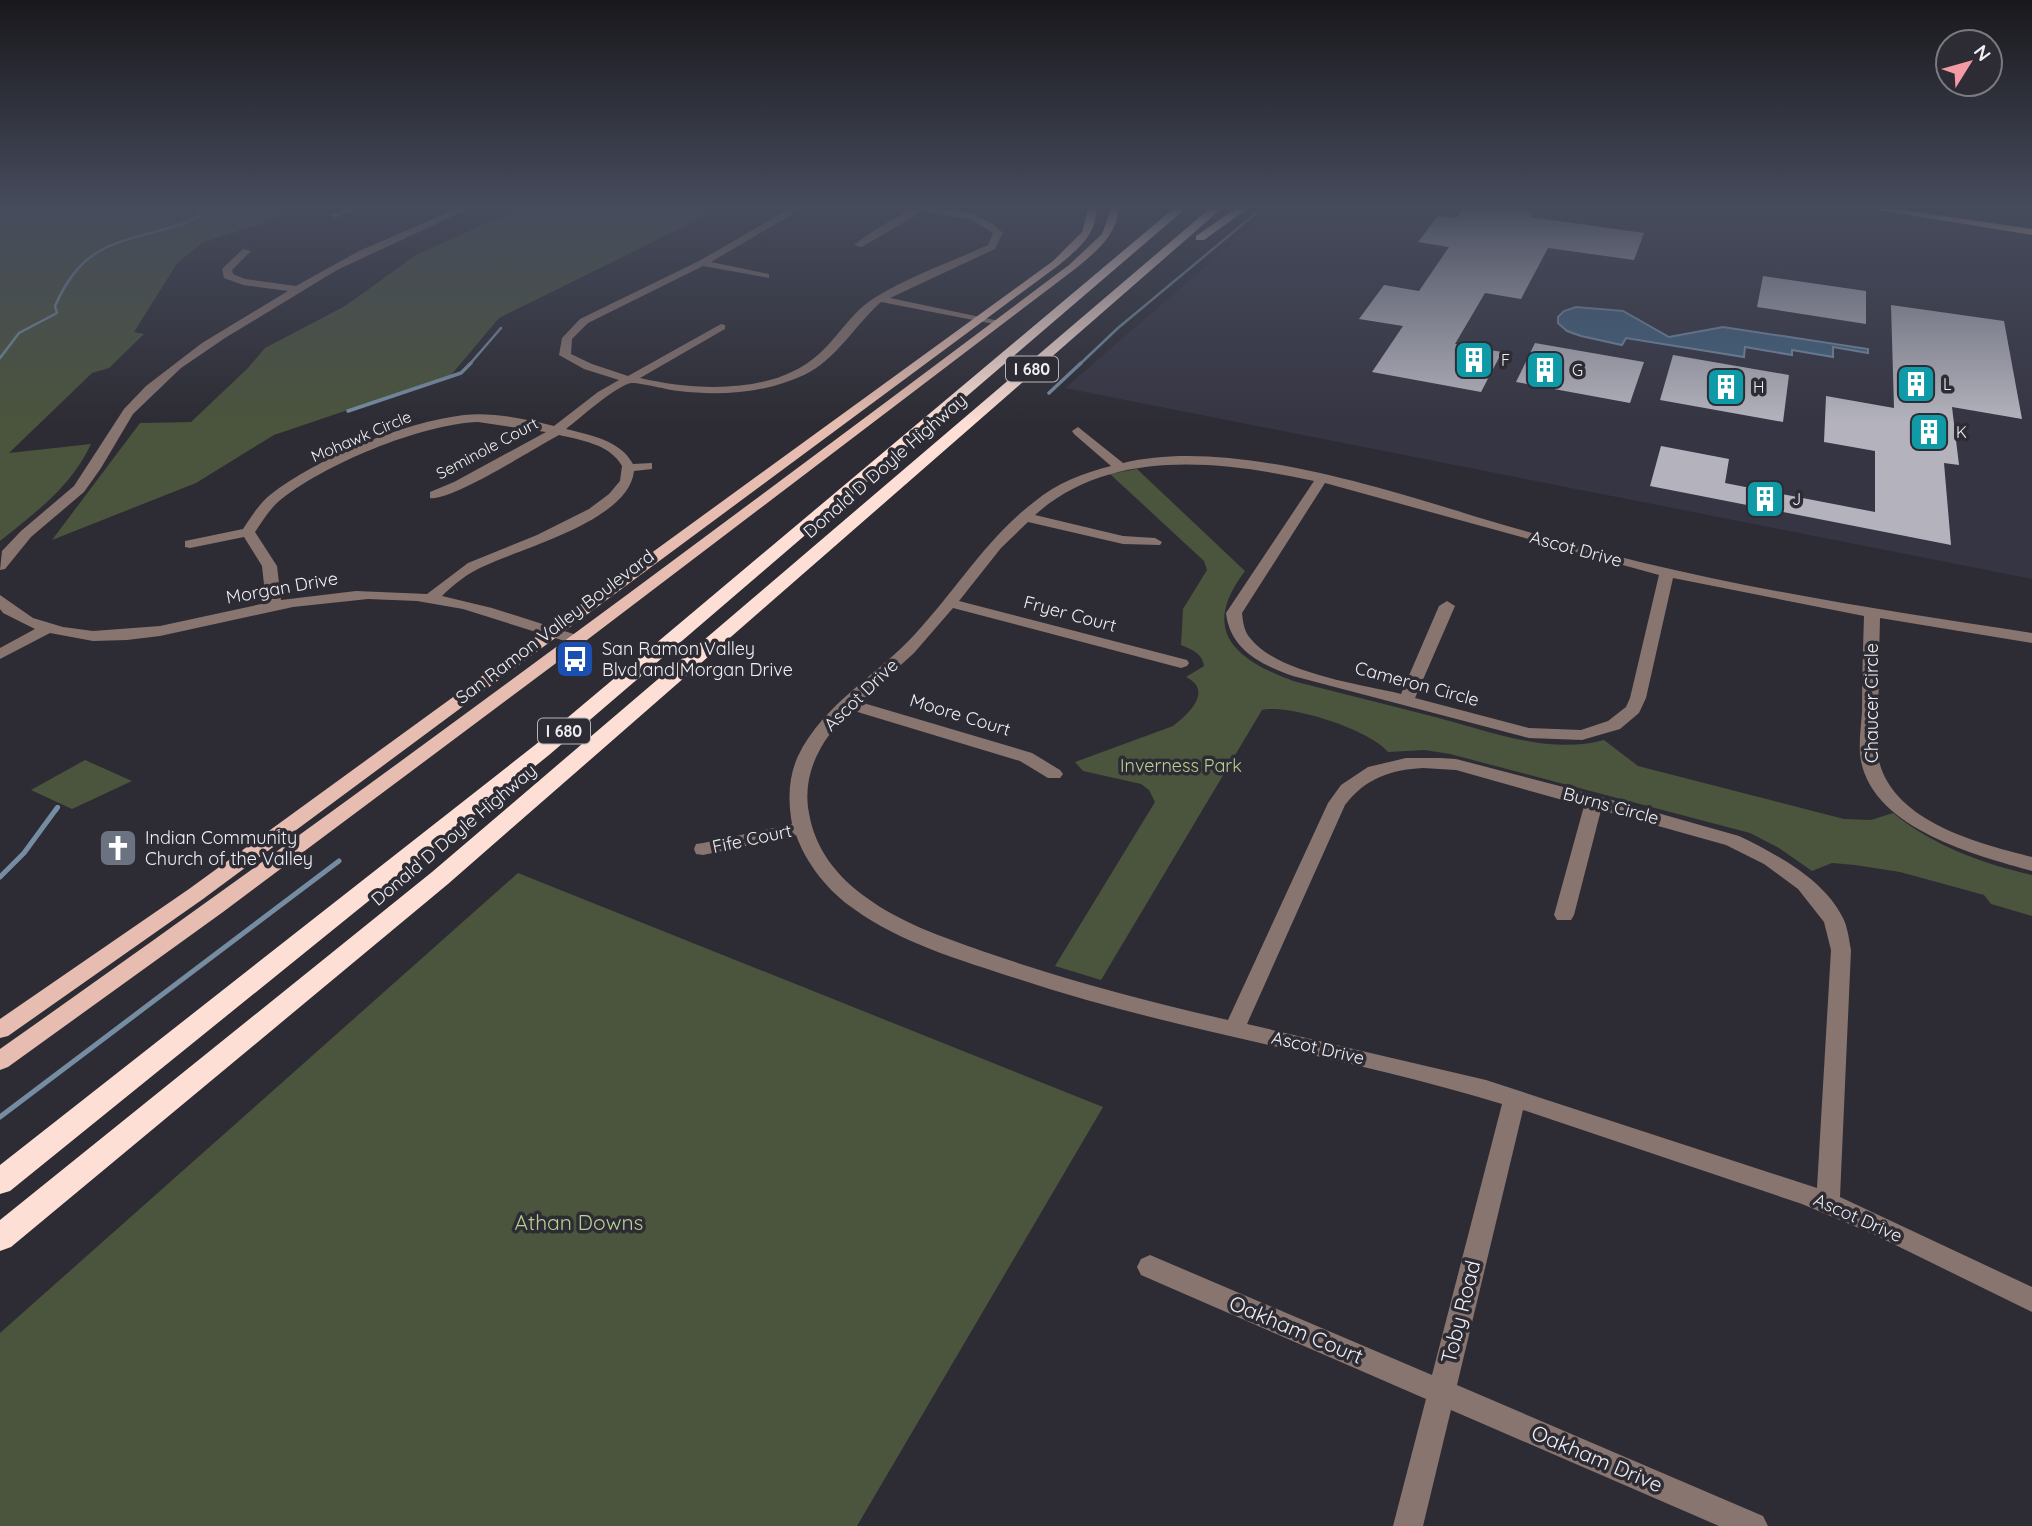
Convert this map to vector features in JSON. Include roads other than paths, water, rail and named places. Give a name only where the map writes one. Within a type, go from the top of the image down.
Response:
[{"type":"highway","name":"Donald D Doyle Highway","points":[[0,1182],[542,750],[1096,280]]},
{"type":"highway","name":"Donald D Doyle Highway","points":[[0,1238],[450,869],[1134,280]]},
{"type":"main road","name":"San Ramon Valley Boulevard","points":[[0,1030],[196,894],[1030,280]]},
{"type":"main road","name":"San Ramon Valley Boulevard","points":[[0,1061],[216,907],[577,640],[1052,280]]},
{"type":"street","points":[[239,280],[298,289]]},
{"type":"street","points":[[0,566],[12,547],[68,500],[90,476],[115,430],[135,403],[160,378],[205,345],[314,280]]},
{"type":"street","points":[[565,355],[567,338],[584,321],[667,280]]},
{"type":"street","points":[[550,357],[565,355],[598,370],[703,391],[742,390],[764,386],[803,372],[817,362],[879,299],[920,280]]},
{"type":"street","points":[[879,299],[999,322]]},
{"type":"street","name":"Seminole Court","points":[[435,495],[459,485],[556,431],[602,395],[721,327]]},
{"type":"street","points":[[742,390],[749,401]]},
{"type":"street","name":"Mohawk Circle","points":[[248,533],[258,516],[273,500],[302,480],[393,439],[463,416],[525,423],[607,446],[620,456],[628,468]]},
{"type":"street","points":[[1078,431],[1119,467]]},
{"type":"street","name":"Ascot Drive","points":[[2032,638],[1872,612],[1667,573],[1321,480],[1217,462],[1160,462],[1119,467],[1072,482],[1045,498],[973,572],[950,603],[890,668],[819,735],[801,773],[798,814],[816,859],[836,884],[889,921],[966,953],[1052,983],[1149,1010],[1410,1070],[1515,1098],[1828,1203],[2032,1300]]},
{"type":"street","points":[[432,597],[454,577],[479,563],[597,511],[623,488],[628,468],[647,466]]},
{"type":"street","name":"Cameron Circle","points":[[1321,480],[1237,605],[1234,613],[1235,629],[1250,648],[1280,666],[1406,701],[1529,733],[1582,735],[1614,725],[1633,709],[1638,698],[1667,573]]},
{"type":"street","points":[[1026,517],[1123,540],[1155,542]]},
{"type":"street","points":[[190,544],[248,533],[272,572],[274,606]]},
{"type":"street","name":"Morgan Drive","points":[[0,599],[10,613],[46,629],[90,634],[145,633],[194,626],[274,606],[356,595],[432,597],[465,603],[577,640]]},
{"type":"street","name":"Fryer Court","points":[[950,603],[1181,663]]},
{"type":"street","points":[[1406,701],[1447,606]]},
{"type":"street","name":"Chaucer Circle","points":[[1872,612],[1869,756],[1875,779],[1894,802],[1930,828],[1976,848],[2032,864]]},
{"type":"street","points":[[0,654],[46,629]]},
{"type":"street","name":"Moore Court","points":[[850,704],[1026,757],[1054,774]]},
{"type":"street","name":"Burns Circle","points":[[1234,1030],[1338,803],[1357,781],[1383,768],[1398,764],[1438,762],[1478,770],[1732,840],[1771,859],[1805,884],[1834,920],[1841,950],[1828,1203]]},
{"type":"street","points":[[1564,915],[1594,801]]},
{"type":"street","name":"Fife Court","points":[[703,849],[802,828]]},
{"type":"street","name":"Toby Road","points":[[1408,1526],[1515,1098]]},
{"type":"street","name":"Oakham Court","points":[[1150,1267],[1441,1392]]},
{"type":"street","name":"Oakham Drive","points":[[1441,1392],[1753,1526]]},
{"type":"water","points":[[1576,307],[1623,311],[1669,337],[1723,327],[1868,349],[1868,353],[1833,347],[1833,357],[1792,350],[1792,355],[1745,347],[1744,357],[1626,338],[1622,345],[1567,331],[1558,323],[1558,317],[1564,311]]},
{"type":"waterway","points":[[0,358],[19,333],[57,313],[55,306],[69,280]]},
{"type":"waterway","points":[[1079,365],[1175,280]]},
{"type":"waterway","points":[[469,365],[501,328]]},
{"type":"waterway","points":[[1049,393],[1081,363]]},
{"type":"waterway","points":[[348,411],[461,373],[469,365]]},
{"type":"waterway","points":[[0,877],[24,853],[57,808]]},
{"type":"waterway","points":[[0,1117],[339,861]]},
{"type":"place","name":"F","points":[[1474,360]]},
{"type":"place","name":"G","points":[[1545,370]]},
{"type":"place","name":"L","points":[[1916,384]]},
{"type":"place","name":"H","points":[[1726,387]]},
{"type":"place","name":"K","points":[[1929,432]]},
{"type":"place","name":"J","points":[[1765,499]]},
{"type":"place","name":"San Ramon Valley Blvd and Morgan Drive","points":[[575,659]]},
{"type":"place","name":"Indian Community Church of the Valley","points":[[118,848]]},
{"type":"park label","name":"Inverness Park","points":[[1181,766]]},
{"type":"park label","name":"Athan Downs","points":[[579,1223]]}]
